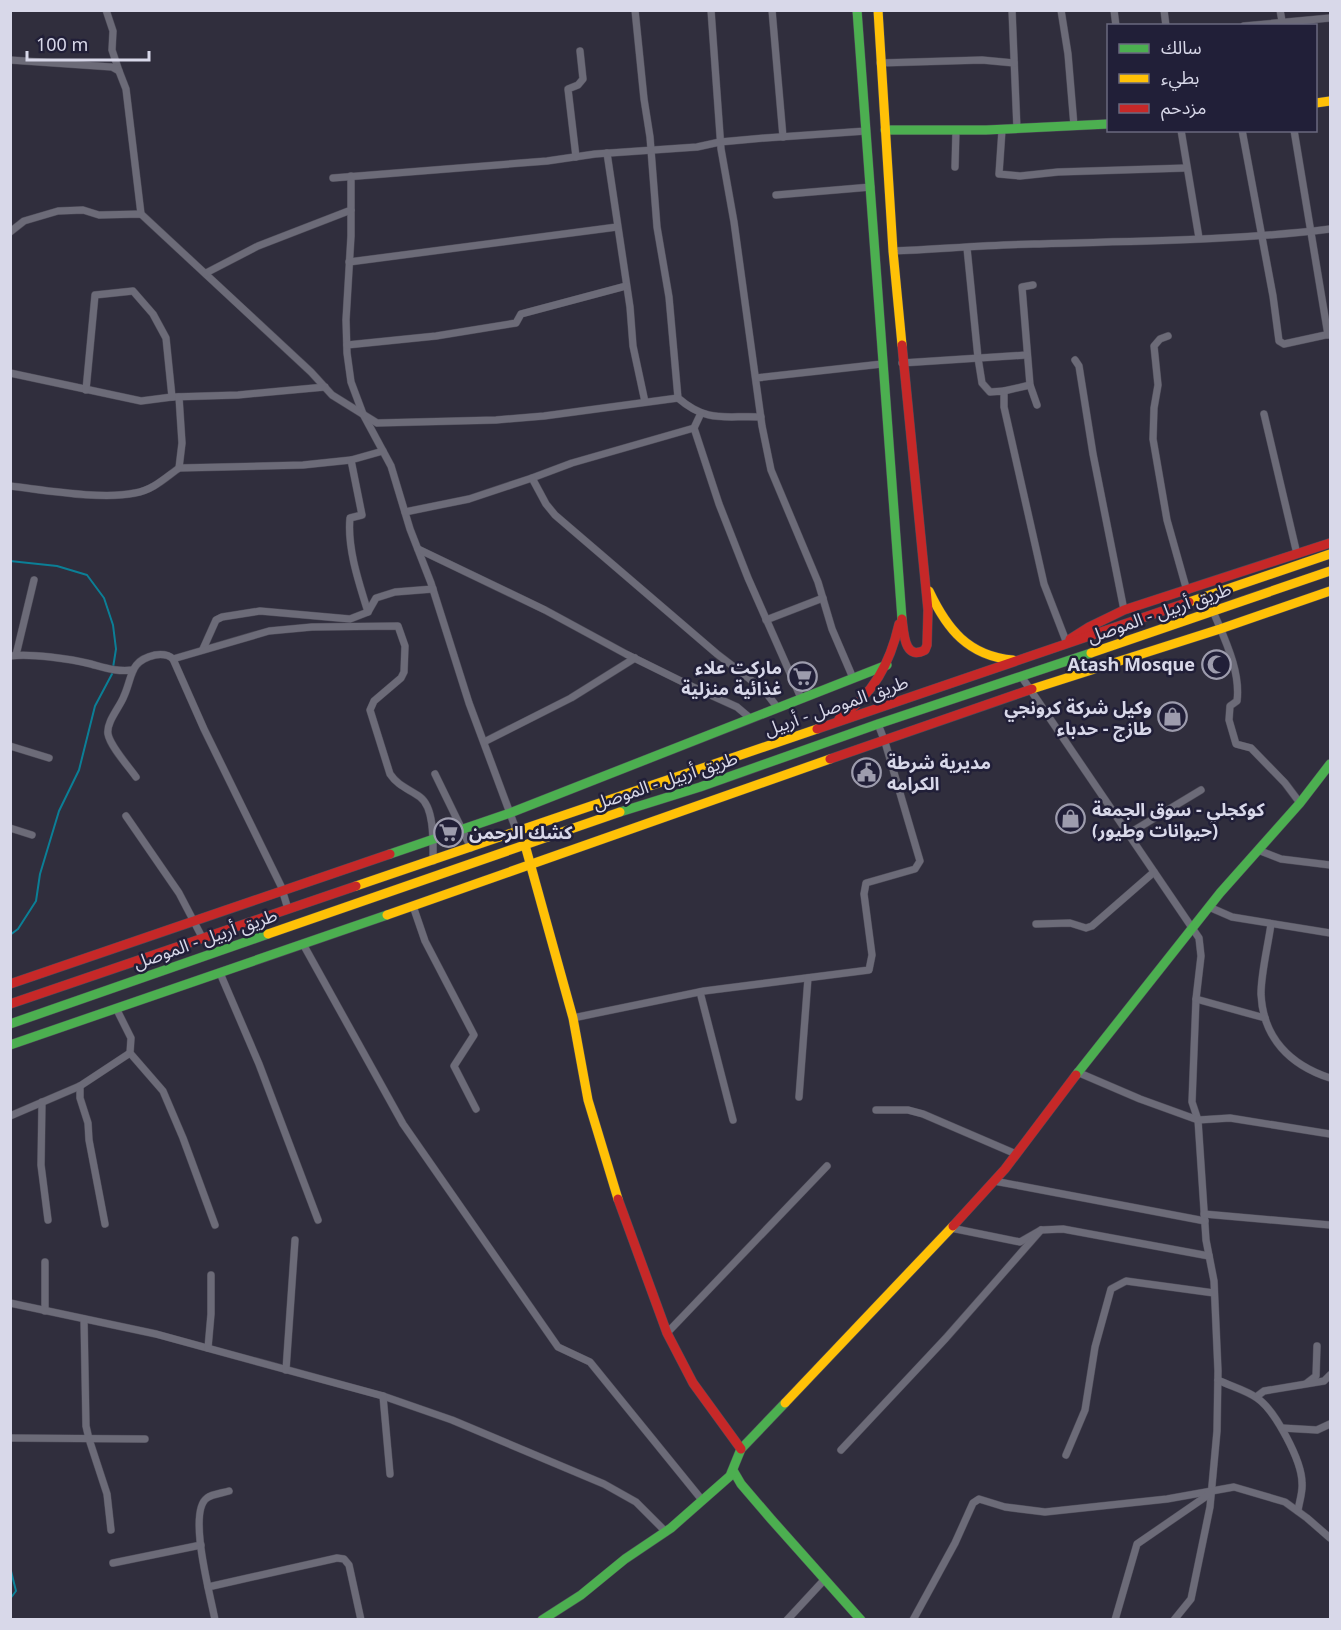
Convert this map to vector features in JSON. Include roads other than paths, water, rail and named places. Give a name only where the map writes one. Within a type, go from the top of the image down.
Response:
[{"type":"main road","points":[[857,10],[900,605],[906,646],[910,651],[919,653],[925,650],[928,639],[925,579],[902,363],[878,10]]},
{"type":"main road","points":[[885,130],[1002,130],[1107,124]]},
{"type":"main road","points":[[1053,650],[1089,627],[1125,610],[1330,543]]},
{"type":"main road","name":"طريق الموصل - أربيل","points":[[10,1004],[865,712],[1034,657],[1330,554]]},
{"type":"main road","name":"طريق أربيل - الموصل","points":[[10,1024],[604,817],[700,787],[878,724],[1330,571]]},
{"type":"main road","points":[[925,579],[933,601],[941,614],[970,648],[1001,660],[1034,657]]},
{"type":"main road","points":[[10,1045],[220,974],[1031,689],[1220,629],[1330,591]]},
{"type":"main road","points":[[823,728],[861,702],[875,685],[887,665],[897,633],[900,605]]},
{"type":"main road","points":[[10,984],[510,813],[887,665]]},
{"type":"main road","points":[[543,1620],[581,1595],[625,1559],[666,1532],[734,1472],[741,1449],[994,1181],[1077,1072],[1209,907],[1330,764]]},
{"type":"main road","points":[[525,845],[573,1018],[588,1100],[607,1166],[667,1333],[693,1383],[741,1449]]},
{"type":"main road","points":[[734,1472],[771,1520],[861,1620]]},
{"type":"street","points":[[106,10],[113,31],[112,50],[126,89],[141,214],[332,394],[377,423],[496,420],[678,398],[701,413],[716,418],[761,417]]},
{"type":"street","points":[[635,10],[651,148],[657,227],[669,297],[678,398]]},
{"type":"street","points":[[711,10],[720,142],[771,470],[853,678]]},
{"type":"street","points":[[772,10],[783,137]]},
{"type":"street","points":[[1012,10],[1017,129]]},
{"type":"street","points":[[1061,10],[1068,54],[1074,126]]},
{"type":"street","points":[[1281,10],[1282,21]]},
{"type":"street","points":[[1259,24],[1330,18]]},
{"type":"street","points":[[576,157],[568,89],[578,85],[583,79],[580,51]]},
{"type":"street","points":[[10,60],[112,67],[119,71]]},
{"type":"street","points":[[880,63],[982,60],[1014,63]]},
{"type":"street","points":[[955,166],[956,130]]},
{"type":"street","points":[[1002,130],[999,174],[1020,176],[1058,172],[1186,168]]},
{"type":"street","points":[[333,178],[547,161],[651,148],[697,147],[720,142],[866,131]]},
{"type":"street","points":[[1181,132],[1199,238]]},
{"type":"street","points":[[1242,132],[1279,340],[1284,344],[1329,335],[1294,132]]},
{"type":"street","points":[[607,153],[615,198],[633,346],[645,402]]},
{"type":"street","points":[[351,177],[347,345],[351,382],[363,414],[391,466],[469,703],[517,832]]},
{"type":"street","points":[[776,195],[871,187]]},
{"type":"street","points":[[10,232],[24,220],[58,211],[83,210],[99,215],[141,214]]},
{"type":"street","points":[[206,273],[258,246],[351,210]]},
{"type":"street","points":[[349,262],[617,227]]},
{"type":"street","points":[[893,252],[1261,235],[1330,229]]},
{"type":"street","points":[[967,248],[982,383],[990,392],[1029,385]]},
{"type":"street","points":[[1033,285],[1022,287],[1029,385],[1037,405]]},
{"type":"street","points":[[347,345],[436,336],[516,323],[521,314],[626,286]]},
{"type":"street","points":[[86,390],[95,295],[133,291],[153,314],[166,338],[182,443],[179,468]]},
{"type":"street","points":[[1168,336],[1160,339],[1154,346],[1158,385],[1154,408],[1153,439],[1167,520],[1187,591]]},
{"type":"street","points":[[902,363],[1026,355]]},
{"type":"street","points":[[1075,360],[1080,366],[1093,454],[1125,610]]},
{"type":"street","points":[[756,378],[882,364]]},
{"type":"street","points":[[10,374],[141,401],[325,387]]},
{"type":"street","points":[[1004,391],[1004,407],[1044,584],[1066,641]]},
{"type":"street","points":[[701,413],[694,428],[719,504],[765,620],[801,698]]},
{"type":"street","points":[[1264,414],[1297,554]]},
{"type":"street","points":[[405,512],[469,499],[572,462],[694,428]]},
{"type":"street","points":[[10,486],[101,495],[135,494],[158,485],[179,468],[303,465],[351,460],[383,452]]},
{"type":"street","points":[[351,460],[362,515],[350,518],[348,531],[368,612]]},
{"type":"street","points":[[532,478],[546,504],[555,515],[717,654],[764,690],[777,707]]},
{"type":"street","points":[[418,549],[545,610],[634,658],[737,706],[750,718]]},
{"type":"street","points":[[34,580],[13,656],[34,656],[88,663],[117,671],[133,670]]},
{"type":"street","points":[[203,649],[216,620],[222,616],[260,611],[350,619],[368,612],[376,598],[395,592],[433,589]]},
{"type":"street","points":[[765,620],[823,598]]},
{"type":"street","points":[[1213,611],[1230,651],[1238,691],[1237,701],[1230,706],[1229,720],[1236,744],[1251,748],[1300,802]]},
{"type":"street","points":[[136,777],[108,734],[108,726],[124,697],[133,670],[140,661],[159,654],[173,658],[269,631],[312,627],[398,626],[405,646],[404,672],[401,678],[374,701],[370,710],[372,723],[383,746],[390,774],[396,782],[425,802],[428,808],[433,839],[433,861]]},
{"type":"street","points":[[173,658],[204,729],[283,890],[288,909]]},
{"type":"street","points":[[484,742],[571,698],[634,658]]},
{"type":"street","points":[[1021,676],[1199,938],[1201,956],[1196,999],[1192,1102],[1198,1120],[1204,1218],[1214,1293],[1218,1380],[1217,1431],[1211,1491],[1191,1599],[1174,1620]]},
{"type":"street","points":[[573,1018],[700,992],[869,970],[872,954],[864,894],[867,883],[915,869],[920,861],[878,724]]},
{"type":"street","points":[[10,746],[49,758]]},
{"type":"street","points":[[435,774],[471,848]]},
{"type":"street","points":[[1128,834],[1201,790]]},
{"type":"street","points":[[126,816],[179,893],[203,939]]},
{"type":"street","points":[[10,828],[32,835]]},
{"type":"street","points":[[1258,850],[1281,859],[1330,865]]},
{"type":"street","points":[[1036,924],[1070,923],[1086,928],[1092,926],[1154,872]]},
{"type":"street","points":[[413,906],[425,940],[474,1035],[454,1066],[476,1109]]},
{"type":"street","points":[[1209,907],[1232,917],[1330,933]]},
{"type":"street","points":[[1271,924],[1261,993],[1265,1018],[1279,1047],[1310,1071],[1330,1078]]},
{"type":"street","points":[[303,944],[403,1124],[558,1347],[590,1362],[702,1500]]},
{"type":"street","points":[[220,974],[260,1064],[318,1221]]},
{"type":"street","points":[[799,1097],[808,978]]},
{"type":"street","points":[[700,992],[733,1120]]},
{"type":"street","points":[[1196,999],[1265,1018]]},
{"type":"street","points":[[116,1008],[131,1038],[130,1053],[162,1091],[183,1138],[215,1225]]},
{"type":"street","points":[[10,1116],[80,1086],[130,1053]]},
{"type":"street","points":[[1077,1072],[1140,1100],[1198,1120],[1230,1118],[1330,1134]]},
{"type":"street","points":[[80,1086],[80,1098],[88,1123],[89,1140],[105,1224]]},
{"type":"street","points":[[42,1102],[41,1165],[48,1220]]},
{"type":"street","points":[[876,1110],[908,1110],[923,1114],[1016,1154]]},
{"type":"street","points":[[667,1333],[827,1166]]},
{"type":"street","points":[[994,1181],[1204,1218],[1330,1224]]},
{"type":"street","points":[[951,1228],[1020,1242],[1041,1230],[1063,1229],[1209,1256]]},
{"type":"street","points":[[841,1450],[946,1338],[1041,1230]]},
{"type":"street","points":[[286,1370],[295,1240]]},
{"type":"street","points":[[45,1262],[45,1311]]},
{"type":"street","points":[[208,1348],[211,1275]]},
{"type":"street","points":[[1066,1455],[1084,1410],[1095,1347],[1112,1289],[1126,1281],[1214,1293]]},
{"type":"street","points":[[10,1303],[156,1334],[383,1396],[452,1420],[604,1484],[636,1502],[666,1532]]},
{"type":"street","points":[[84,1319],[86,1426],[88,1439],[107,1494],[111,1530]]},
{"type":"street","points":[[1307,1383],[1316,1376],[1317,1346]]},
{"type":"street","points":[[1256,1397],[1264,1391],[1324,1381],[1330,1376]]},
{"type":"street","points":[[1218,1380],[1256,1397],[1269,1409],[1282,1428],[1296,1460],[1302,1482],[1298,1511]]},
{"type":"street","points":[[383,1396],[390,1474]]},
{"type":"street","points":[[1282,1428],[1317,1430],[1330,1424]]},
{"type":"street","points":[[10,1438],[145,1439]]},
{"type":"street","points":[[913,1620],[955,1543],[973,1503],[979,1499],[1005,1508],[1045,1512],[1167,1499],[1234,1487],[1285,1502],[1330,1538]]},
{"type":"street","points":[[215,1620],[198,1517],[201,1506],[207,1498],[229,1491]]},
{"type":"street","points":[[1115,1620],[1137,1544],[1211,1491]]},
{"type":"street","points":[[113,1563],[201,1545]]},
{"type":"street","points":[[208,1587],[337,1558],[344,1559],[349,1565],[361,1620]]},
{"type":"street","points":[[787,1620],[825,1580]]},
{"type":"waterway","points":[[10,561],[57,566],[87,575],[104,598],[113,625],[116,649],[112,674],[95,706],[79,770],[59,811],[40,874],[36,901],[18,929],[10,935]]},
{"type":"waterway","points":[[10,1567],[16,1591],[10,1599]]},
{"type":"place","name":"Atash Mosque","points":[[1216,664]]},
{"type":"place","name":"ماركت علاء غذائية منزلية","points":[[803,677]]},
{"type":"place","name":"وكيل شركة كرونجي طازج - حدباء","points":[[1173,717]]},
{"type":"place","name":"مديرية شرطة الكرامه","points":[[866,772]]},
{"type":"place","name":"كوكجلي - سوق الجمعة (حيوانات وطيور)","points":[[1071,819]]},
{"type":"place","name":"كشك الرحمن","points":[[448,832]]}]
